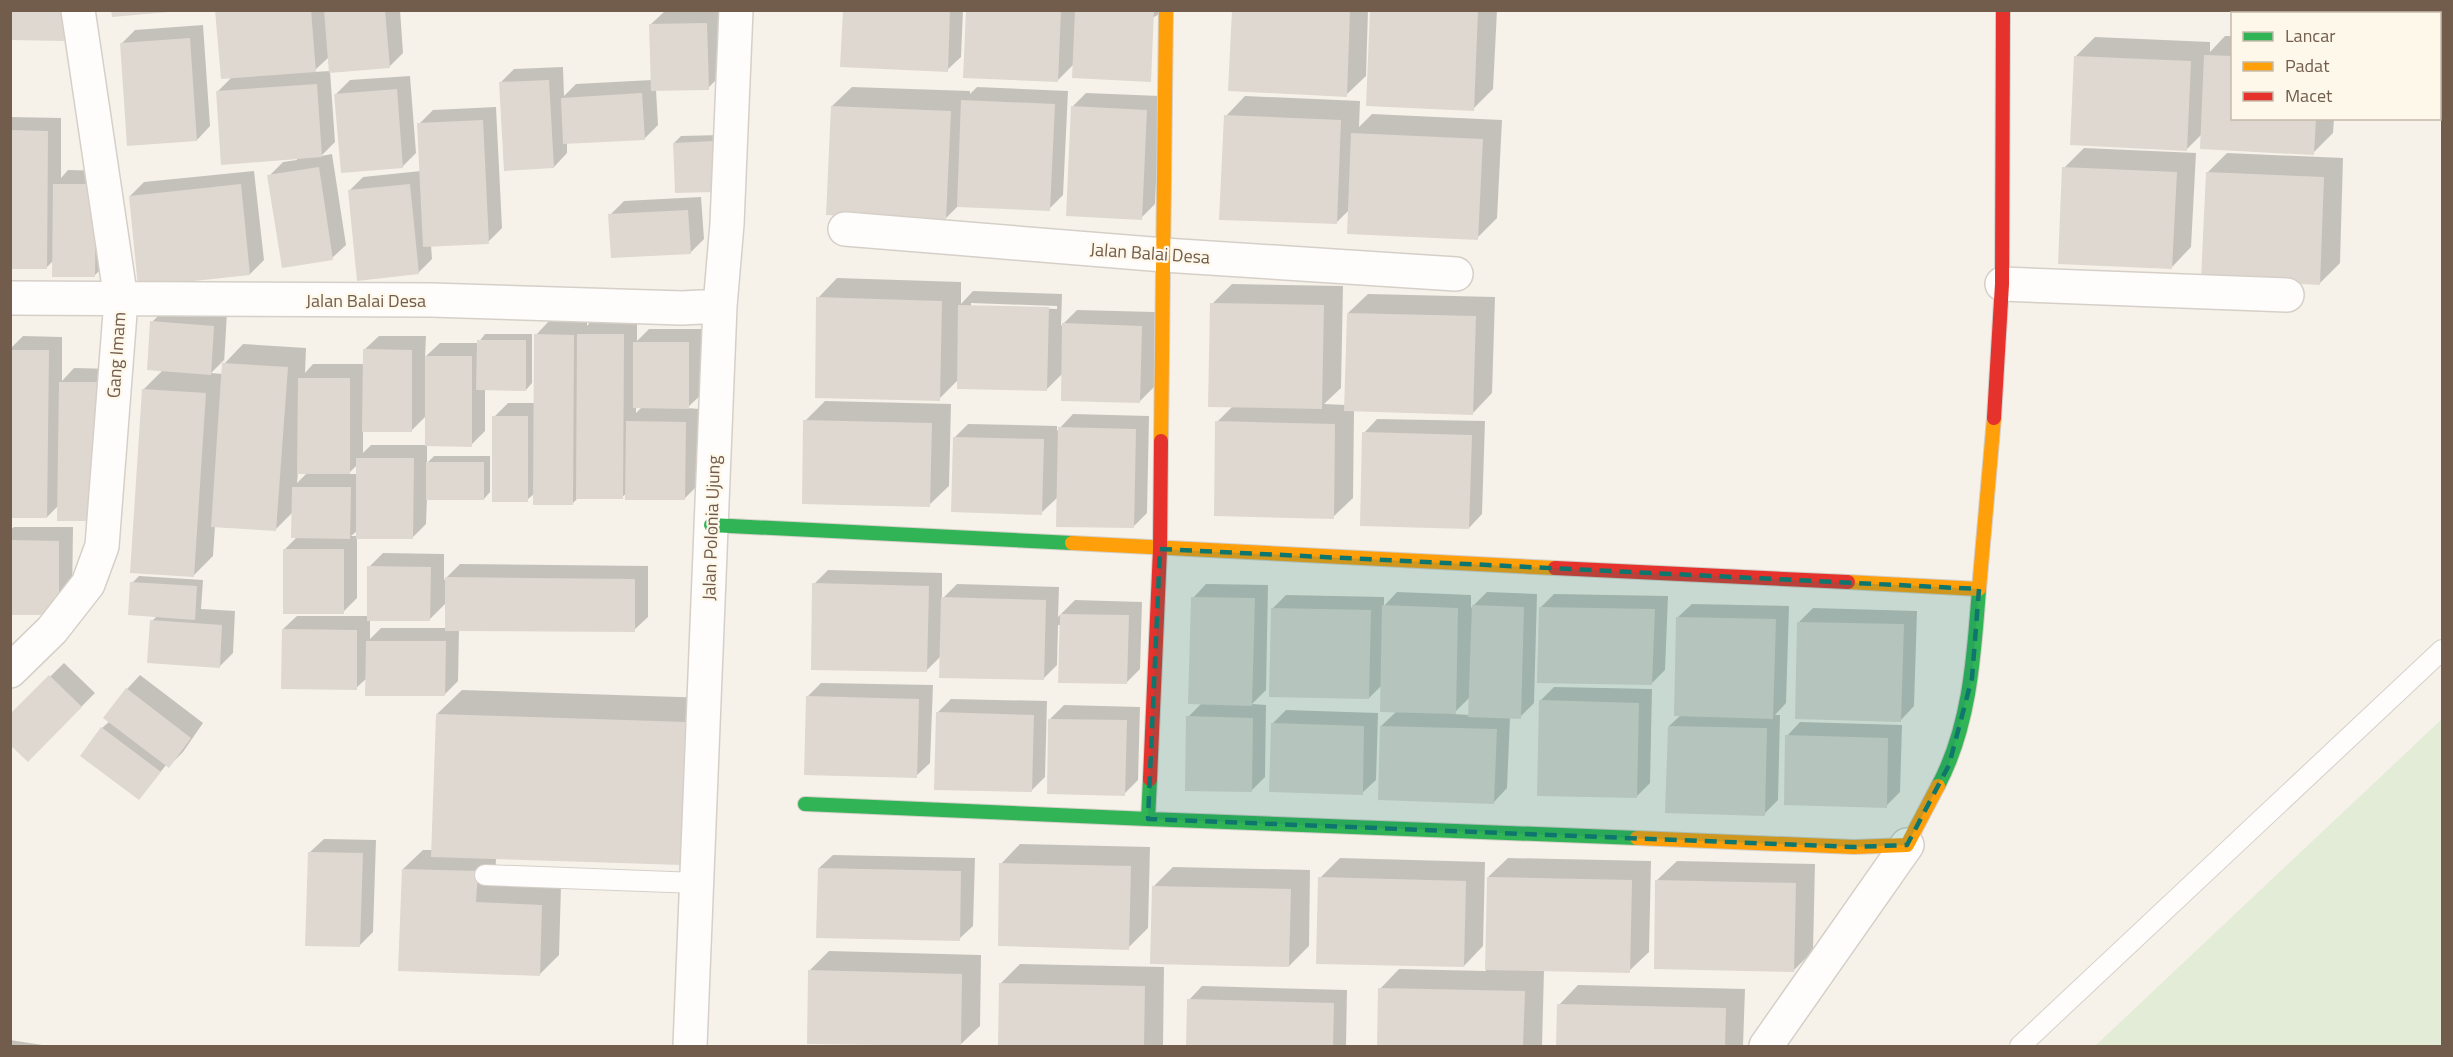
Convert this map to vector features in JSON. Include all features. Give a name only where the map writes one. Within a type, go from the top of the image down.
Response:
[{"type":"street","name":"Gang Imam","points":[[10,671],[52,630],[88,584],[102,546],[121,300],[78,10]]},
{"type":"street","name":"Jalan Polonia Ujung","points":[[690,1047],[720,306],[727,224],[736,10]]},
{"type":"street","points":[[1148,819],[1160,549],[1166,10]]},
{"type":"street","points":[[1766,1047],[1907,844],[1949,765],[1972,678],[1991,461],[2002,284],[2003,10]]},
{"type":"street","points":[[2385,10],[2440,10]]},
{"type":"street","name":"Jalan Balai Desa","points":[[844,229],[1164,255],[1456,274]]},
{"type":"street","points":[[2002,284],[2287,295]]},
{"type":"street","name":"Jalan Balai Desa","points":[[10,298],[431,300],[682,308],[720,306]]},
{"type":"street","points":[[711,525],[1979,589]]},
{"type":"street","points":[[805,804],[1854,847],[1907,844]]},
{"type":"lane","points":[[2020,1047],[2442,650]]},
{"type":"lane","points":[[485,875],[697,883]]},
{"type":"highlighted area","points":[[1160,549],[1979,589],[1972,678],[1949,765],[1907,845],[1854,847],[1148,819]]},
{"type":"green space","points":[[2442,719],[2442,1046],[2095,1046]]},
{"type":"building","points":[[10,10],[65,10],[65,41],[10,40]]},
{"type":"building","points":[[111,10],[169,10],[169,12],[112,17]]},
{"type":"building","points":[[215,10],[311,10],[316,72],[221,79]]},
{"type":"building","points":[[324,10],[385,10],[390,68],[329,73]]},
{"type":"building","points":[[843,10],[950,10],[948,72],[840,67]]},
{"type":"building","points":[[966,10],[1061,10],[1058,82],[963,78]]},
{"type":"building","points":[[1075,10],[1154,10],[1151,82],[1072,78]]},
{"type":"building","points":[[1232,10],[1350,10],[1347,97],[1228,91]]},
{"type":"building","points":[[1370,10],[1478,10],[1474,111],[1366,106]]},
{"type":"building","points":[[707,23],[709,90],[651,91],[649,24]]},
{"type":"building","points":[[190,38],[197,141],[127,146],[120,43]]},
{"type":"building","points":[[2204,55],[2231,56],[2231,120],[2316,120],[2314,155],[2200,149]]},
{"type":"building","points":[[2074,56],[2191,61],[2187,151],[2070,145]]},
{"type":"building","points":[[549,80],[554,168],[504,171],[499,82]]},
{"type":"building","points":[[317,84],[322,157],[221,165],[216,91]]},
{"type":"building","points":[[397,89],[403,168],[341,173],[334,94]]},
{"type":"building","points":[[642,93],[645,140],[563,144],[561,98]]},
{"type":"building","points":[[961,100],[1055,104],[1050,211],[957,207]]},
{"type":"building","points":[[831,106],[951,111],[946,220],[826,215]]},
{"type":"building","points":[[1071,106],[1147,110],[1142,220],[1066,216]]},
{"type":"building","points":[[1224,115],[1341,120],[1337,224],[1219,220]]},
{"type":"building","points":[[483,120],[489,244],[423,247],[417,123]]},
{"type":"building","points":[[10,130],[48,131],[47,269],[10,269]]},
{"type":"building","points":[[1351,133],[1483,139],[1478,240],[1347,234]]},
{"type":"building","points":[[715,141],[717,192],[675,193],[673,143]]},
{"type":"building","points":[[319,167],[333,260],[282,268],[267,175]]},
{"type":"building","points":[[2062,167],[2177,172],[2172,269],[2058,264]]},
{"type":"building","points":[[2206,172],[2324,177],[2320,285],[2201,279]]},
{"type":"building","points":[[53,184],[96,184],[95,277],[52,277]]},
{"type":"building","points":[[241,184],[250,275],[138,287],[129,196]]},
{"type":"building","points":[[410,184],[419,274],[357,281],[348,190]]},
{"type":"building","points":[[688,210],[691,254],[611,258],[608,214]]},
{"type":"building","points":[[816,297],[942,301],[940,401],[815,398]]},
{"type":"building","points":[[1210,303],[1324,305],[1322,409],[1208,407]]},
{"type":"building","points":[[958,305],[1049,307],[1047,391],[957,389]]},
{"type":"building","points":[[1347,313],[1476,316],[1473,415],[1344,411]]},
{"type":"building","points":[[150,321],[214,326],[211,375],[147,370]]},
{"type":"building","points":[[1062,323],[1142,326],[1140,403],[1061,401]]},
{"type":"building","points":[[534,334],[574,335],[573,505],[533,505]]},
{"type":"building","points":[[577,334],[624,334],[623,499],[576,499]]},
{"type":"building","points":[[477,340],[526,340],[526,391],[476,390]]},
{"type":"building","points":[[633,342],[689,342],[689,409],[633,408]]},
{"type":"building","points":[[363,349],[412,350],[412,432],[362,432]]},
{"type":"building","points":[[10,350],[49,350],[47,518],[10,518]]},
{"type":"building","points":[[425,356],[472,356],[472,447],[425,446]]},
{"type":"building","points":[[222,363],[288,367],[276,531],[211,527]]},
{"type":"building","points":[[298,378],[350,378],[350,474],[297,474]]},
{"type":"building","points":[[59,382],[100,382],[99,521],[57,521]]},
{"type":"building","points":[[142,389],[206,393],[194,577],[130,573]]},
{"type":"building","points":[[492,416],[528,416],[528,502],[492,502]]},
{"type":"building","points":[[803,420],[932,423],[930,507],[802,504]]},
{"type":"building","points":[[626,421],[686,422],[685,500],[625,500]]},
{"type":"building","points":[[1215,421],[1335,424],[1334,519],[1214,516]]},
{"type":"building","points":[[1058,427],[1136,429],[1134,528],[1056,527]]},
{"type":"building","points":[[1362,432],[1472,435],[1469,529],[1360,526]]},
{"type":"building","points":[[953,437],[1044,439],[1042,515],[951,512]]},
{"type":"building","points":[[356,458],[414,458],[413,539],[356,539]]},
{"type":"building","points":[[426,462],[484,462],[484,500],[426,500]]},
{"type":"building","points":[[292,487],[351,487],[350,539],[291,538]]},
{"type":"building","points":[[10,540],[59,541],[59,615],[10,615]]},
{"type":"building","points":[[283,549],[344,549],[344,614],[283,614]]},
{"type":"building","points":[[367,566],[431,567],[430,621],[367,621]]},
{"type":"building","points":[[445,577],[635,579],[635,632],[445,631]]},
{"type":"building","points":[[130,582],[197,586],[195,620],[128,615]]},
{"type":"building","points":[[812,583],[929,586],[927,672],[811,670]]},
{"type":"building","points":[[941,597],[1046,600],[1044,680],[939,678]]},
{"type":"building","points":[[1191,597],[1255,598],[1252,706],[1188,704]]},
{"type":"building","points":[[1382,605],[1458,608],[1456,714],[1380,712]]},
{"type":"building","points":[[1472,605],[1524,607],[1521,719],[1468,717]]},
{"type":"building","points":[[1539,607],[1655,609],[1652,685],[1537,683]]},
{"type":"building","points":[[1271,608],[1371,610],[1369,699],[1269,697]]},
{"type":"building","points":[[1060,614],[1129,615],[1127,684],[1058,683]]},
{"type":"building","points":[[1676,617],[1776,619],[1773,719],[1674,716]]},
{"type":"building","points":[[150,620],[222,625],[220,668],[147,663]]},
{"type":"building","points":[[1797,622],[1904,624],[1901,722],[1795,719]]},
{"type":"building","points":[[282,629],[357,630],[357,690],[281,689]]},
{"type":"building","points":[[366,641],[446,641],[445,696],[365,696]]},
{"type":"building","points":[[49,675],[82,707],[28,762],[10,745],[10,714]]},
{"type":"building","points":[[126,688],[191,738],[169,768],[103,718]]},
{"type":"building","points":[[806,696],[919,699],[917,778],[804,775]]},
{"type":"building","points":[[1539,700],[1639,703],[1637,798],[1537,796]]},
{"type":"building","points":[[936,712],[1034,715],[1032,792],[934,790]]},
{"type":"building","points":[[436,714],[687,722],[682,865],[431,857]]},
{"type":"building","points":[[1186,716],[1253,718],[1252,792],[1185,791]]},
{"type":"building","points":[[1048,719],[1127,720],[1125,796],[1047,794]]},
{"type":"building","points":[[1271,723],[1364,726],[1363,795],[1269,792]]},
{"type":"building","points":[[1380,726],[1497,729],[1494,804],[1378,800]]},
{"type":"building","points":[[1668,726],[1767,728],[1765,816],[1665,813]]},
{"type":"building","points":[[101,727],[161,772],[139,800],[80,756]]},
{"type":"building","points":[[1785,735],[1888,738],[1887,808],[1784,805]]},
{"type":"building","points":[[308,852],[363,853],[360,947],[305,946]]},
{"type":"building","points":[[999,863],[1131,866],[1129,950],[998,946]]},
{"type":"building","points":[[818,868],[961,871],[960,941],[816,938]]},
{"type":"building","points":[[402,869],[478,871],[476,902],[542,905],[540,976],[398,971]]},
{"type":"building","points":[[1318,877],[1466,881],[1464,967],[1316,964]]},
{"type":"building","points":[[1487,877],[1632,880],[1630,973],[1485,970]]},
{"type":"building","points":[[1655,880],[1796,883],[1794,972],[1654,969]]},
{"type":"building","points":[[1152,886],[1291,889],[1289,967],[1150,964]]},
{"type":"building","points":[[808,970],[962,974],[961,1046],[807,1044]]},
{"type":"building","points":[[999,983],[1145,986],[1144,1046],[998,1046]]},
{"type":"building","points":[[1378,988],[1525,991],[1523,1046],[1377,1046]]},
{"type":"building","points":[[1187,999],[1334,1003],[1333,1046],[1186,1046]]},
{"type":"building","points":[[1557,1004],[1726,1008],[1725,1046],[1556,1046]]},
{"type":"traffic: fast","points":[[711,525],[1072,543]]},
{"type":"traffic: fast","points":[[1938,786],[1949,763],[1964,715],[1975,640],[1979,589]]},
{"type":"traffic: fast","points":[[805,804],[1148,819],[1150,779]]},
{"type":"traffic: fast","points":[[1148,819],[1637,838]]},
{"type":"traffic: slow","points":[[1161,441],[1166,10]]},
{"type":"traffic: slow","points":[[1848,582],[1979,589],[1994,418]]},
{"type":"traffic: slow","points":[[1072,543],[1555,568]]},
{"type":"traffic: slow","points":[[1637,838],[1854,847],[1907,845],[1938,786]]},
{"type":"traffic: jam","points":[[1994,418],[2002,284],[2003,10]]},
{"type":"traffic: jam","points":[[1150,779],[1160,549],[1161,441]]},
{"type":"traffic: jam","points":[[1555,568],[1848,582]]}]
